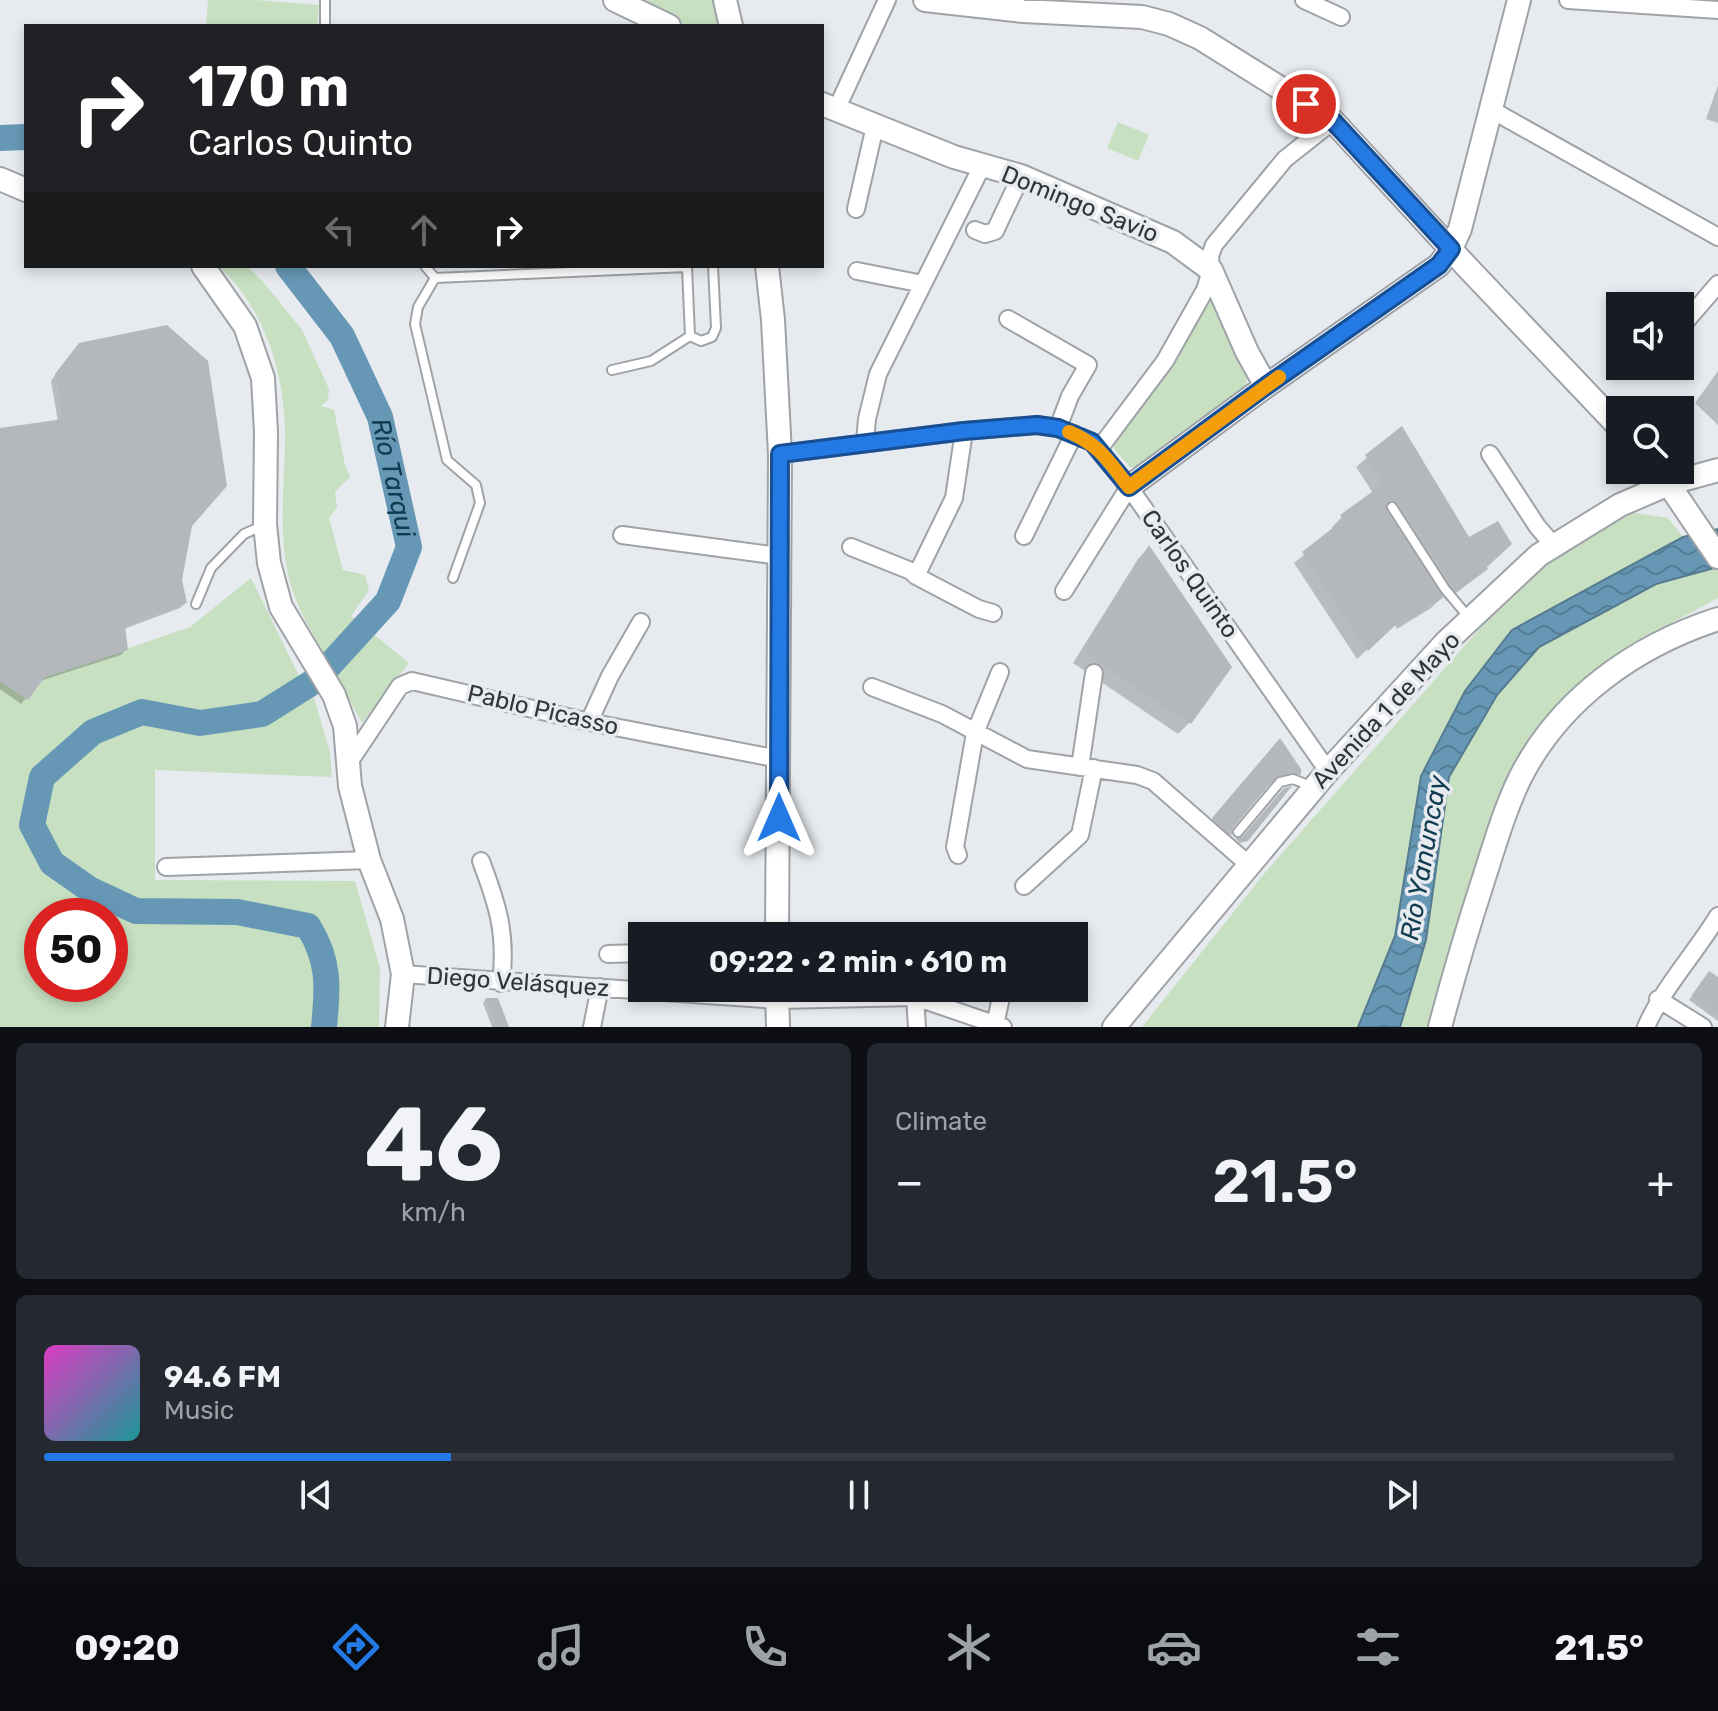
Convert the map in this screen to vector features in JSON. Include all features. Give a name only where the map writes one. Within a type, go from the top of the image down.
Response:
[{"type":"street","points":[[615,0],[665,24]]},
{"type":"street","points":[[725,0],[731,24]]},
{"type":"street","points":[[829,107],[887,0]]},
{"type":"street","points":[[925,0],[1142,17],[1169,24],[1200,38],[1333,121],[1606,413]]},
{"type":"street","points":[[1304,0],[1341,17]]},
{"type":"street","points":[[1064,591],[1129,487],[1439,265],[1460,229],[1519,0]]},
{"type":"street","points":[[1568,0],[1716,6]]},
{"type":"street","name":"Domingo Savio","points":[[829,107],[982,166],[1021,176],[1173,242],[1211,270],[1247,352],[1266,386]]},
{"type":"street","points":[[1490,109],[1718,237]]},
{"type":"street","points":[[1099,449],[1165,361],[1205,290],[1214,245],[1285,159],[1333,121]]},
{"type":"street","points":[[856,209],[875,126]]},
{"type":"street","points":[[865,442],[878,374],[982,166]]},
{"type":"street","points":[[975,230],[985,234],[995,231],[1021,176]]},
{"type":"street","points":[[0,181],[24,189]]},
{"type":"street","points":[[204,268],[245,326],[263,378],[265,524],[269,563],[281,607],[334,695],[345,726],[350,786],[369,860],[392,919],[403,974],[397,1027]]},
{"type":"street","points":[[767,268],[780,454],[777,922]]},
{"type":"street","points":[[857,271],[923,284]]},
{"type":"street","points":[[1694,312],[1718,284]]},
{"type":"street","points":[[1008,319],[1088,365],[1070,396],[1066,431],[1024,536]]},
{"type":"street","name":"Carlos Quinto","points":[[780,454],[1037,425],[1066,431],[1099,449],[1129,487],[1321,779]]},
{"type":"street","points":[[916,576],[954,498],[964,431]]},
{"type":"street","points":[[1490,454],[1537,526],[1554,546]]},
{"type":"street","points":[[1688,509],[1697,488],[1718,470]]},
{"type":"street","name":"Avenida 1 de Mayo","points":[[1694,473],[1718,470]]},
{"type":"street","name":"Avenida 1 de Mayo","points":[[1114,1027],[1321,779],[1446,642],[1539,555],[1620,505],[1641,496],[1656,484]]},
{"type":"street","points":[[1670,484],[1718,557]]},
{"type":"street","points":[[1641,496],[1658,496],[1688,509]]},
{"type":"street","points":[[622,535],[779,556]]},
{"type":"street","points":[[851,547],[911,571],[979,609],[993,613]]},
{"type":"street","points":[[1440,1027],[1499,829],[1519,780],[1542,743],[1571,708],[1616,669],[1673,634],[1718,619]]},
{"type":"street","points":[[589,722],[610,676],[641,622]]},
{"type":"street","points":[[958,855],[955,847],[975,733],[1000,672]]},
{"type":"street","points":[[1024,886],[1080,835],[1094,673]]},
{"type":"street","name":"Pablo Picasso","points":[[348,764],[400,686],[412,681],[589,722],[779,759]]},
{"type":"street","points":[[872,687],[942,714],[1027,759],[1137,775],[1153,781],[1248,864]]},
{"type":"street","points":[[166,867],[369,860]]},
{"type":"street","points":[[481,861],[503,929],[505,950],[501,983]]},
{"type":"street","points":[[1646,1027],[1658,999],[1718,916]]},
{"type":"street","points":[[608,954],[628,953]]},
{"type":"street","name":"Diego Velásquez","points":[[403,974],[501,983],[628,988]]},
{"type":"street","points":[[592,1027],[600,987]]},
{"type":"street","points":[[1658,999],[1703,1027]]},
{"type":"street","points":[[777,1002],[778,1027]]},
{"type":"street","points":[[915,1002],[917,1027]]},
{"type":"street","name":"Diego Velásquez","points":[[929,1002],[999,1026]]},
{"type":"street","points":[[999,1026],[1002,1002]]},
{"type":"lane","points":[[325,0],[325,24]]},
{"type":"lane","points":[[427,268],[435,278]]},
{"type":"lane","points":[[435,278],[645,268]]},
{"type":"lane","points":[[687,268],[690,336]]},
{"type":"lane","points":[[690,336],[701,341],[712,337],[716,328],[713,268]]},
{"type":"lane","points":[[435,278],[418,307],[415,324],[447,460],[476,485],[480,503],[453,578]]},
{"type":"lane","points":[[612,370],[651,361],[690,336]]},
{"type":"lane","points":[[1392,507],[1445,589],[1470,620]]},
{"type":"lane","points":[[196,604],[211,568],[244,534],[265,524]]},
{"type":"lane","points":[[1238,832],[1280,782],[1321,779]]},
{"type":"green space","points":[[208,0],[319,5],[317,24],[206,24]]},
{"type":"green space","points":[[632,0],[717,0],[723,24],[684,24]]},
{"type":"green space","points":[[1118,122],[1149,135],[1138,161],[1107,148]]},
{"type":"green space","points":[[220,268],[249,268],[302,330],[329,389],[328,400],[321,406],[334,410],[350,477],[335,492],[337,507],[329,518],[343,570],[365,575],[369,590],[351,616],[409,663],[362,723],[306,622],[293,592],[284,548],[285,419],[282,395],[261,324],[235,283]]},
{"type":"green space","points":[[1215,299],[1248,375],[1245,388],[1139,467],[1130,467],[1115,450],[1114,444],[1184,346],[1206,304]]},
{"type":"green space","points":[[1635,513],[1668,518],[1683,537],[1512,630],[1421,776],[1395,936],[1357,1027],[1142,1027],[1263,875],[1482,626],[1544,565],[1595,531]]},
{"type":"green space","points":[[1718,567],[1718,598],[1642,639],[1587,677],[1549,716],[1504,783],[1426,1027],[1400,1027],[1426,940],[1449,777],[1497,695],[1539,647],[1656,584]]},
{"type":"green space","points":[[251,578],[300,678],[314,698],[330,752],[332,777],[155,770],[155,880],[355,881],[380,968],[379,1027],[0,1027],[0,681],[28,700],[45,677],[190,627]]},
{"type":"water","name":"Río Yanuncay","points":[[1718,529],[1718,567],[1656,584],[1539,647],[1497,695],[1449,777],[1426,940],[1400,1027],[1358,1027],[1395,936],[1421,776],[1465,691],[1512,630],[1683,537]]},
{"type":"building","points":[[167,325],[208,361],[227,486],[192,526],[182,580],[187,603],[125,626],[128,650],[45,677],[28,700],[0,681],[0,428],[63,419],[55,374],[79,343]]},
{"type":"building","points":[[1402,426],[1469,537],[1498,521],[1512,544],[1488,569],[1457,592],[1398,503],[1388,502],[1386,511],[1443,598],[1408,620],[1405,616],[1368,651],[1302,552],[1343,520],[1340,515],[1383,484],[1365,455]]},
{"type":"building","points":[[1149,545],[1232,667],[1191,724],[1082,651]]},
{"type":"building","points":[[1280,738],[1301,769],[1301,775],[1291,772],[1275,778],[1233,828],[1232,835],[1212,818]]},
{"type":"building","points":[[1292,786],[1248,841],[1240,843],[1235,838],[1243,836],[1284,788]]},
{"type":"building","points":[[1709,971],[1718,977],[1718,1014],[1692,995]]},
{"type":"building","points":[[485,998],[498,998],[509,1027],[496,1027]]},
{"type":"waterway","name":"Río Tarqui","points":[[0,138],[24,137]]},
{"type":"waterway","name":"Río Tarqui","points":[[290,268],[342,336],[380,417],[409,547],[388,601],[316,680],[262,714],[200,723],[142,712],[93,732],[42,777],[32,825],[52,863],[89,889],[136,911],[237,912],[308,926],[320,951],[326,975],[324,1027]]},
{"type":"slow traffic","points":[[1069,432],[1092,442],[1129,487],[1279,377]]},
{"type":"route","points":[[779,818],[780,454],[1037,425],[1058,428],[1092,442],[1129,487],[1203,431],[1439,265],[1451,249],[1333,121],[1306,104]]}]
